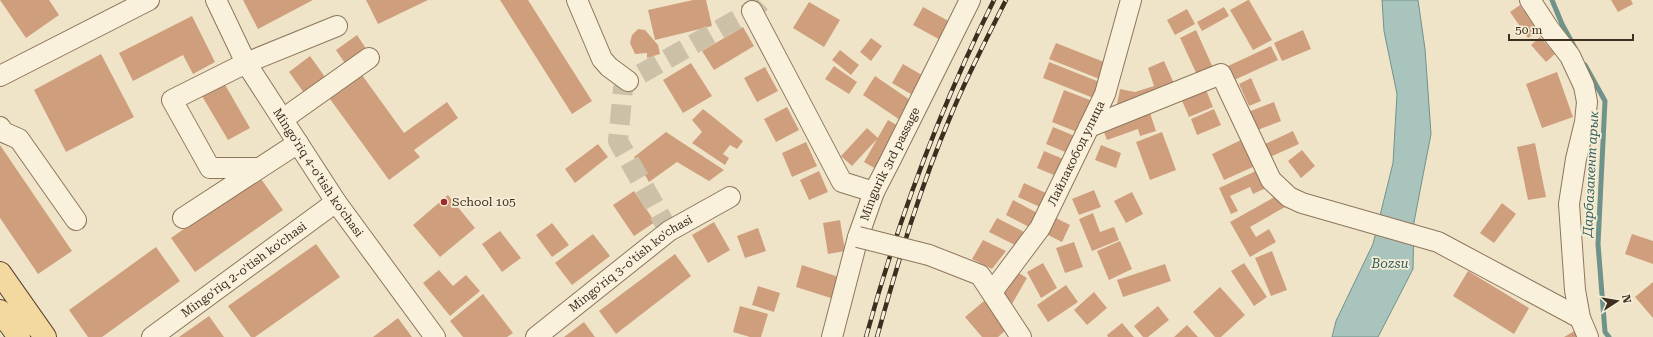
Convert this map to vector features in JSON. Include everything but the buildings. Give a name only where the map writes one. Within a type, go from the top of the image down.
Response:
[{"type":"main road","points":[[0,273],[46,337]]},
{"type":"main road","points":[[19,337],[2,314],[21,303]]},
{"type":"street","points":[[0,76],[150,0]]},
{"type":"street","name":"Mingo'riq 4-o'tish ko'chasi","points":[[216,0],[246,63],[336,202],[435,337]]},
{"type":"street","points":[[577,0],[602,59],[609,68],[628,81]]},
{"type":"street","name":"Mingurik 3rd passage","points":[[832,337],[858,237],[874,192],[970,0]]},
{"type":"street","name":"Лайлакобод улица","points":[[992,292],[1040,228],[1105,94],[1131,0]]},
{"type":"street","points":[[1530,0],[1533,7],[1570,56],[1584,86],[1586,97],[1585,122],[1576,159],[1569,204],[1575,290],[1580,318],[1588,337]]},
{"type":"street","points":[[752,11],[842,182],[874,192]]},
{"type":"street","points":[[259,168],[210,168],[172,100],[246,63],[337,26]]},
{"type":"street","points":[[283,119],[369,58]]},
{"type":"street","points":[[1089,127],[1221,74],[1271,180],[1289,197],[1302,203],[1438,242],[1580,318]]},
{"type":"street","points":[[0,127],[3,132],[19,139],[76,220]]},
{"type":"street","points":[[183,218],[298,143]]},
{"type":"street","name":"Mingo'riq 3-o'tish ko'chasi","points":[[536,337],[669,231],[730,197]]},
{"type":"street","name":"Mingo'riq 2-o'tish ko'chasi","points":[[152,337],[336,202]]},
{"type":"street","points":[[858,237],[930,255],[980,275],[1021,337]]},
{"type":"water","name":"Bozsu","points":[[1382,0],[1418,0],[1425,49],[1431,134],[1414,222],[1413,269],[1378,337],[1332,337],[1336,321],[1373,244],[1393,163],[1397,94],[1384,31]]},
{"type":"waterway","name":"Дарбазакент арык","points":[[1552,0],[1562,24],[1575,48]]},
{"type":"waterway","name":"Дарбазакент арык","points":[[1585,65],[1605,101],[1598,244],[1605,332],[1609,337]]},
{"type":"tunnel","points":[[669,231],[618,141],[623,89],[628,81],[752,11],[763,0]]},
{"type":"railway","points":[[866,337],[878,293],[906,207],[938,123],[974,41],[994,0]]},
{"type":"railway","points":[[877,337],[910,225],[929,170],[957,100],[1006,0]]},
{"type":"place","name":"School 105","points":[[444,202]]}]
